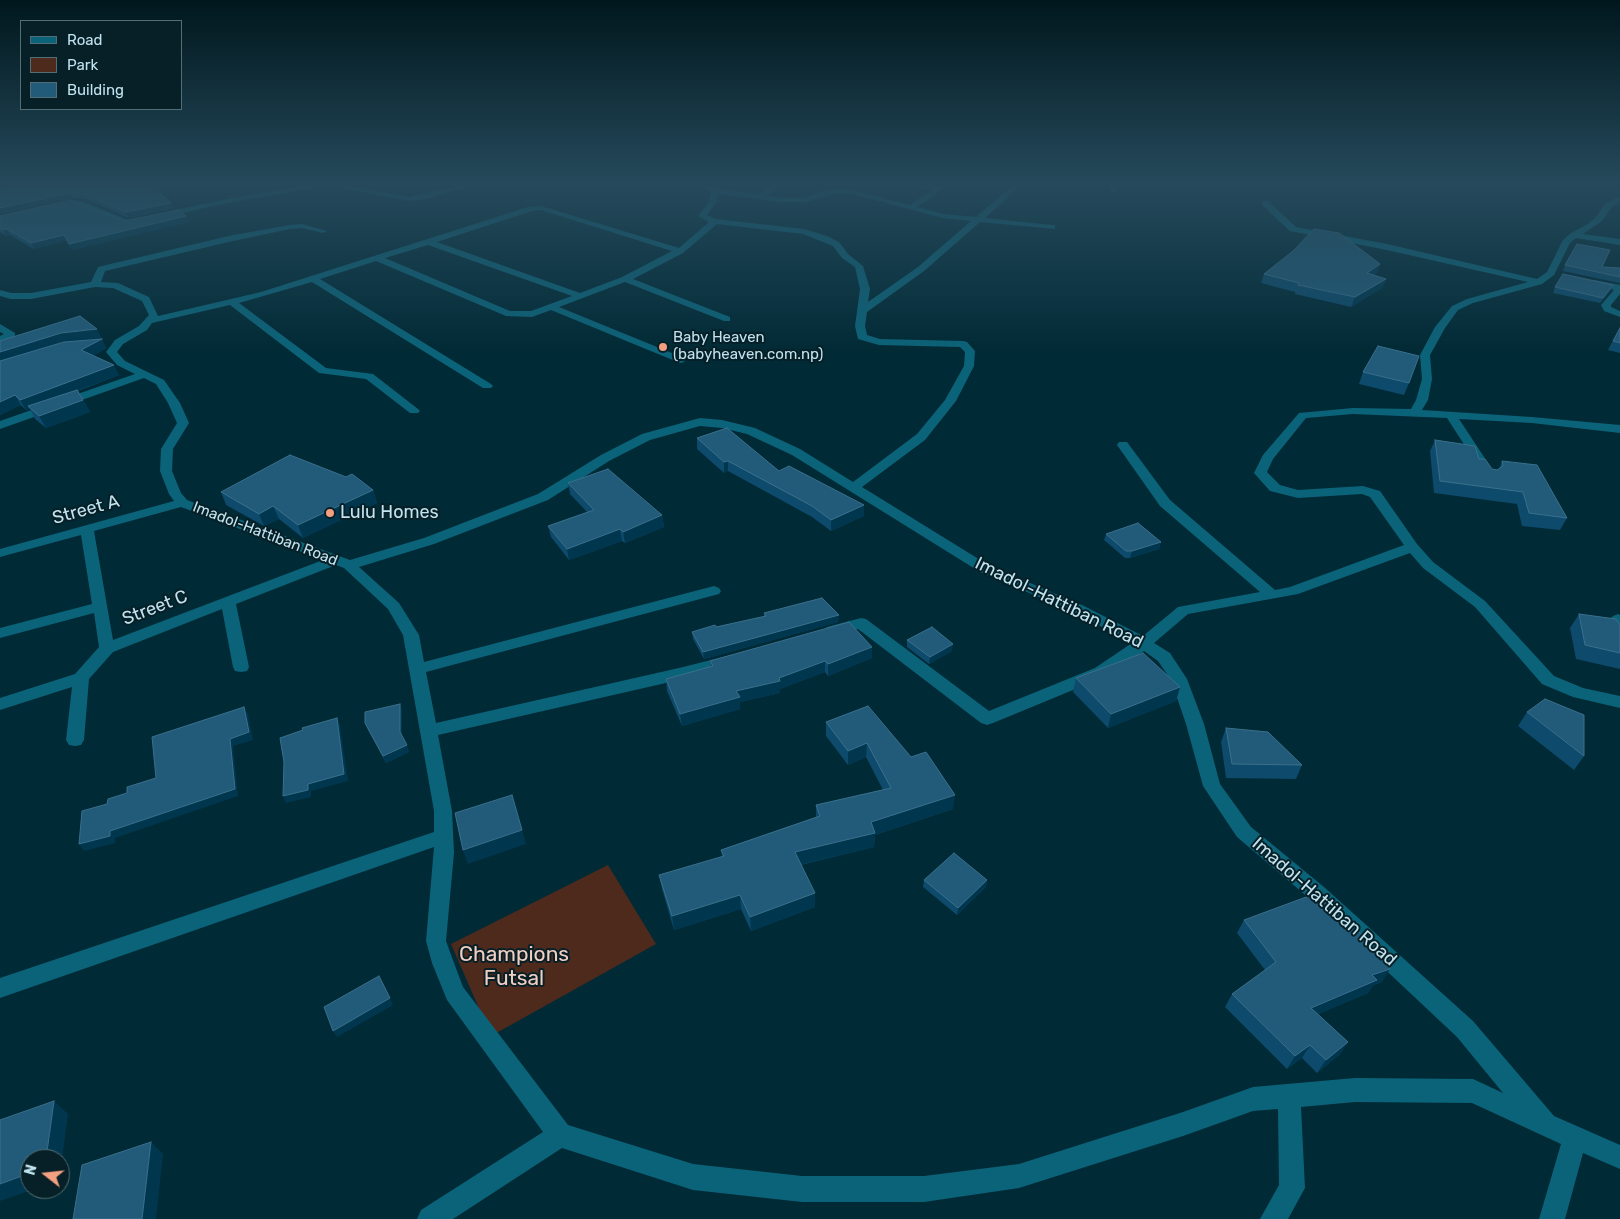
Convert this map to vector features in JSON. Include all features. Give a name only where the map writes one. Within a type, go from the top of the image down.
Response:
[{"type":"street","points":[[95,284],[101,269],[224,241]]},
{"type":"street","points":[[149,321],[232,302],[432,241]]},
{"type":"street","points":[[647,241],[680,251]]},
{"type":"street","points":[[376,258],[509,314],[532,314],[625,279],[680,251],[692,241]]},
{"type":"street","points":[[830,241],[836,244],[845,256],[859,266],[865,289],[860,326],[862,337],[879,342],[963,344],[970,350],[968,366],[950,401],[921,437],[853,488]]},
{"type":"street","points":[[862,312],[921,269],[954,241]]},
{"type":"street","points":[[1354,241],[1540,282]]},
{"type":"street","points":[[1415,413],[1422,400],[1427,379],[1424,355],[1440,327],[1455,308],[1470,301],[1489,298],[1540,282],[1555,274],[1567,241]]},
{"type":"street","points":[[429,242],[581,296]]},
{"type":"street","points":[[312,278],[487,386]]},
{"type":"street","points":[[625,279],[727,319]]},
{"type":"street","points":[[1585,281],[1620,288],[1606,305],[1607,309],[1620,314]]},
{"type":"street","points":[[1,294],[31,296],[95,284],[115,285],[146,299],[154,315],[149,321]]},
{"type":"street","points":[[232,302],[323,371],[369,376],[414,411]]},
{"type":"street","points":[[551,307],[680,360]]},
{"type":"street","name":"Imadol-Hattiban Road","points":[[149,321],[143,328],[112,342],[111,352],[122,363],[160,382],[174,403],[183,423],[167,449],[166,471],[175,494],[182,503],[341,563],[394,606],[411,635],[443,811],[444,836],[436,941],[455,993],[560,1135]]},
{"type":"street","points":[[0,327],[11,335],[0,340]]},
{"type":"street","points":[[0,425],[145,374]]},
{"type":"street","points":[[1620,429],[1532,420],[1452,417],[1415,413],[1352,411],[1303,416],[1267,458],[1260,473],[1275,488],[1298,494],[1363,490],[1375,494],[1412,547],[1428,565],[1480,604],[1548,680],[1579,693],[1620,702]]},
{"type":"street","points":[[1452,417],[1486,469]]},
{"type":"street","name":"Imadol-Hattiban Road","points":[[341,563],[429,542],[542,497],[604,458],[646,436],[700,422],[722,424],[750,431],[796,452],[985,569],[1079,609],[1144,643],[1164,657],[1179,679],[1195,724],[1212,786],[1244,832],[1317,893],[1466,1029],[1545,1124],[1620,1157]]},
{"type":"street","points":[[1123,445],[1165,503],[1272,595]]},
{"type":"street","name":"Street A","points":[[0,553],[182,503]]},
{"type":"street","points":[[87,530],[107,648]]},
{"type":"street","points":[[813,636],[861,622],[987,719],[1101,672],[1144,643],[1183,610],[1293,591],[1412,547]]},
{"type":"street","name":"Street C","points":[[81,678],[107,648],[228,602],[341,563]]},
{"type":"street","points":[[417,669],[714,591]]},
{"type":"street","points":[[228,602],[241,667]]},
{"type":"street","points":[[0,633],[101,606]]},
{"type":"street","points":[[428,731],[678,674],[746,655]]},
{"type":"street","points":[[0,704],[81,678],[75,740]]},
{"type":"street","points":[[0,988],[444,836]]},
{"type":"street","points":[[430,1219],[560,1135],[693,1177],[802,1189],[924,1190],[1019,1176],[1183,1124],[1253,1099],[1355,1090],[1473,1091],[1545,1124]]},
{"type":"street","points":[[1273,1219],[1292,1188],[1289,1096]]},
{"type":"street","points":[[1552,1219],[1576,1138]]},
{"type":"green space","name":"Champions Futsal","points":[[608,865],[656,944],[491,1036],[451,944]]},
{"type":"building","points":[[67,241],[82,241],[69,244]]},
{"type":"building","points":[[1303,241],[1349,241],[1380,264],[1367,273],[1386,279],[1355,297],[1298,285],[1299,283],[1264,274]]},
{"type":"building","points":[[1577,244],[1610,250],[1602,267],[1620,268],[1620,277],[1565,265]]},
{"type":"building","points":[[1563,274],[1613,285],[1603,298],[1555,287]]},
{"type":"building","points":[[80,316],[97,329],[61,333],[0,352],[0,341]]},
{"type":"building","points":[[1620,328],[1620,343],[1613,341]]},
{"type":"building","points":[[102,339],[81,350],[114,365],[20,400],[15,395],[0,402],[0,361],[64,342]]},
{"type":"building","points":[[1378,346],[1419,356],[1409,383],[1363,372]]},
{"type":"building","points":[[77,390],[83,400],[39,416],[28,406]]},
{"type":"building","points":[[727,428],[779,471],[789,466],[864,505],[831,520],[812,506],[728,461],[724,462],[697,438]]},
{"type":"building","points":[[1435,440],[1475,446],[1479,459],[1485,459],[1492,469],[1497,470],[1503,466],[1502,461],[1537,465],[1567,518],[1529,513],[1523,492],[1440,481]]},
{"type":"building","points":[[290,455],[346,477],[352,474],[373,490],[298,525],[273,506],[259,514],[221,492]]},
{"type":"building","points":[[608,469],[662,515],[623,532],[620,529],[567,549],[548,526],[594,510],[568,483]]},
{"type":"building","points":[[1138,523],[1161,542],[1126,551],[1106,534]]},
{"type":"building","points":[[822,598],[839,615],[703,652],[692,632],[715,625],[716,627],[766,616],[764,613]]},
{"type":"building","points":[[1579,614],[1616,619],[1620,625],[1620,653],[1585,645]]},
{"type":"building","points":[[849,622],[872,647],[828,664],[825,661],[779,678],[780,681],[736,691],[740,697],[680,714],[666,679],[713,666],[710,661]]},
{"type":"building","points":[[932,627],[953,644],[930,657],[907,640]]},
{"type":"building","points":[[1143,653],[1180,687],[1111,714],[1076,678]]},
{"type":"building","points":[[1545,699],[1584,715],[1584,756],[1527,712]]},
{"type":"building","points":[[400,704],[400,732],[407,745],[383,756],[365,723],[365,712]]},
{"type":"building","points":[[868,706],[911,757],[926,752],[955,795],[871,822],[875,833],[795,852],[815,893],[750,917],[740,895],[672,916],[659,875],[724,856],[721,850],[820,816],[816,805],[891,788],[867,743],[848,751],[826,722]]},
{"type":"building","points":[[244,707],[249,732],[230,739],[235,789],[110,831],[110,836],[79,844],[82,811],[107,804],[108,799],[127,793],[127,787],[156,778],[152,737]]},
{"type":"building","points":[[337,718],[344,774],[308,784],[308,790],[283,796],[284,762],[280,738],[303,730],[302,728]]},
{"type":"building","points":[[1226,728],[1268,732],[1302,765],[1232,764]]},
{"type":"building","points":[[512,795],[522,830],[463,850],[455,813]]},
{"type":"building","points":[[954,853],[987,880],[958,908],[924,880]]},
{"type":"building","points":[[1317,893],[1347,928],[1354,926],[1390,969],[1372,975],[1377,980],[1311,1008],[1348,1042],[1326,1060],[1310,1045],[1295,1056],[1232,994],[1276,962],[1244,920]]},
{"type":"building","points":[[379,976],[390,998],[333,1031],[324,1007]]},
{"type":"building","points":[[54,1101],[47,1149],[20,1149],[20,1177],[0,1184],[0,1120]]},
{"type":"building","points":[[151,1142],[142,1219],[73,1219],[82,1165]]},
{"type":"place","name":"Baby Heaven (babyheaven.com.np)","points":[[663,347]]},
{"type":"place","name":"Lulu Homes","points":[[330,513]]}]
